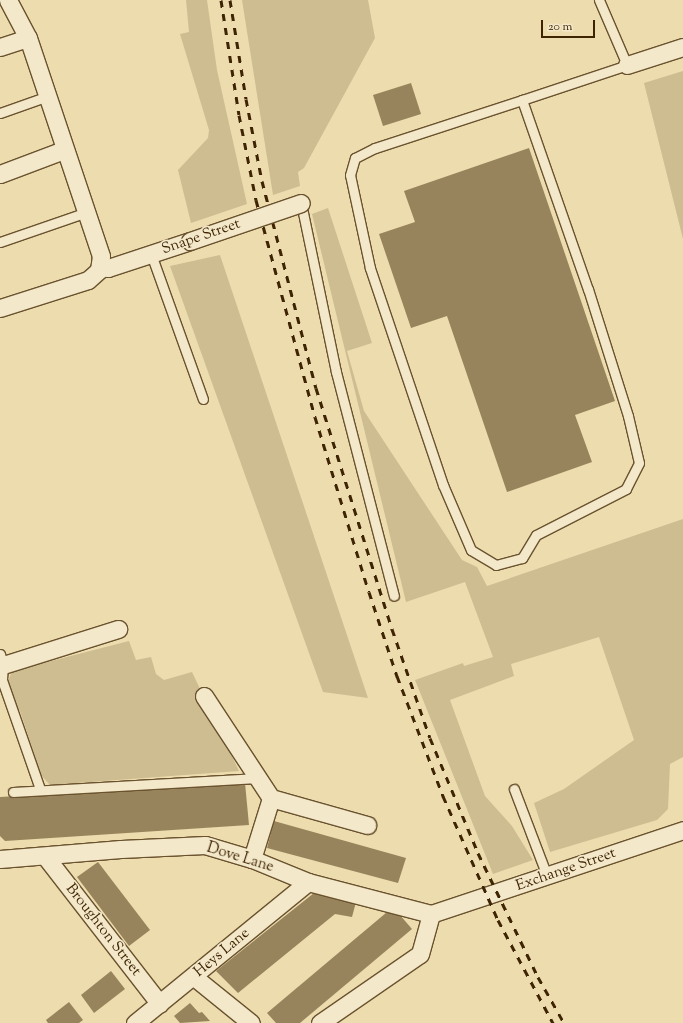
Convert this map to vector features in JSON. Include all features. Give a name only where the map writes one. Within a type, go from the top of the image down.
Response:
[{"type":"street","points":[[0,308],[88,280],[100,268],[101,256],[87,212],[64,150],[48,96],[28,38],[8,0]]},
{"type":"street","points":[[0,47],[28,38]]},
{"type":"street","points":[[627,65],[683,48]]},
{"type":"street","points":[[0,174],[64,150]]},
{"type":"street","name":"Snape Street","points":[[100,268],[108,268],[301,203]]},
{"type":"street","points":[[1,661],[118,629]]},
{"type":"street","points":[[204,696],[271,798],[368,826]]},
{"type":"street","points":[[252,859],[271,798]]},
{"type":"street","name":"Exchange Street","points":[[449,910],[683,830]]},
{"type":"street","name":"Dove Lane","points":[[0,859],[121,849],[205,845],[252,859],[308,882],[431,914],[449,910]]},
{"type":"street","name":"Broughton Street","points":[[45,856],[160,1004]]},
{"type":"street","name":"Heys Lane","points":[[135,1023],[194,977],[308,882]]},
{"type":"street","points":[[320,1023],[420,954],[431,914]]},
{"type":"street","points":[[194,977],[250,1023]]},
{"type":"lane","points":[[522,100],[588,289],[628,416],[639,463],[626,489],[536,535],[522,558],[496,565],[471,550],[443,485],[370,268],[350,175],[355,158],[375,148],[627,65],[599,0]]},
{"type":"lane","points":[[0,113],[48,96]]},
{"type":"lane","points":[[301,203],[336,372],[394,596]]},
{"type":"lane","points":[[0,242],[87,212]]},
{"type":"lane","points":[[151,254],[203,399]]},
{"type":"lane","points":[[1,661],[2,680],[40,788]]},
{"type":"lane","points":[[13,792],[40,788],[258,778]]},
{"type":"lane","points":[[514,789],[547,876]]},
{"type":"shaded area","points":[[186,0],[207,0],[217,70],[247,204],[191,223],[178,170],[208,138],[209,130],[180,34],[189,32]]},
{"type":"shaded area","points":[[242,0],[368,0],[375,38],[304,168],[298,172],[300,186],[273,195]]},
{"type":"shaded area","points":[[683,71],[683,239],[644,83]]},
{"type":"shaded area","points":[[328,208],[372,343],[347,351],[364,411],[462,560],[477,567],[487,586],[683,519],[683,757],[670,764],[668,809],[657,820],[550,852],[534,803],[564,789],[634,740],[599,637],[511,664],[514,676],[450,700],[485,796],[512,826],[533,860],[493,874],[415,680],[463,663],[464,666],[493,657],[465,582],[406,602],[312,214]]},
{"type":"shaded area","points":[[220,255],[368,698],[323,692],[170,266]]},
{"type":"shaded area","points":[[129,641],[136,660],[151,657],[156,674],[164,680],[192,672],[239,771],[50,785],[41,775],[20,711],[16,707],[8,681],[12,671]]},
{"type":"building","points":[[411,83],[421,114],[383,126],[373,95]]},
{"type":"building","points":[[529,148],[615,401],[575,415],[592,462],[507,492],[447,316],[411,328],[379,234],[415,222],[404,191]]},
{"type":"building","points":[[245,783],[249,825],[5,841],[0,836],[0,797]]},
{"type":"building","points":[[274,821],[406,858],[398,883],[267,848]]},
{"type":"building","points":[[98,862],[150,930],[129,946],[77,877]]},
{"type":"building","points":[[314,893],[356,902],[352,917],[335,914],[238,993],[216,971]]},
{"type":"building","points":[[393,907],[412,929],[300,1023],[276,1023],[267,1013]]},
{"type":"building","points":[[111,971],[125,989],[94,1013],[81,995]]},
{"type":"building","points":[[69,1002],[83,1020],[79,1023],[48,1023],[46,1020]]},
{"type":"building","points":[[190,1003],[199,1013],[202,1012],[210,1021],[180,1023],[174,1016]]},
{"type":"railway","points":[[221,0],[239,115],[256,200],[315,417],[369,592],[397,676],[443,796],[498,920],[553,1023]]},
{"type":"railway","points":[[230,0],[246,99],[262,181],[316,388],[392,629],[430,738],[478,853],[538,977],[564,1023]]}]
